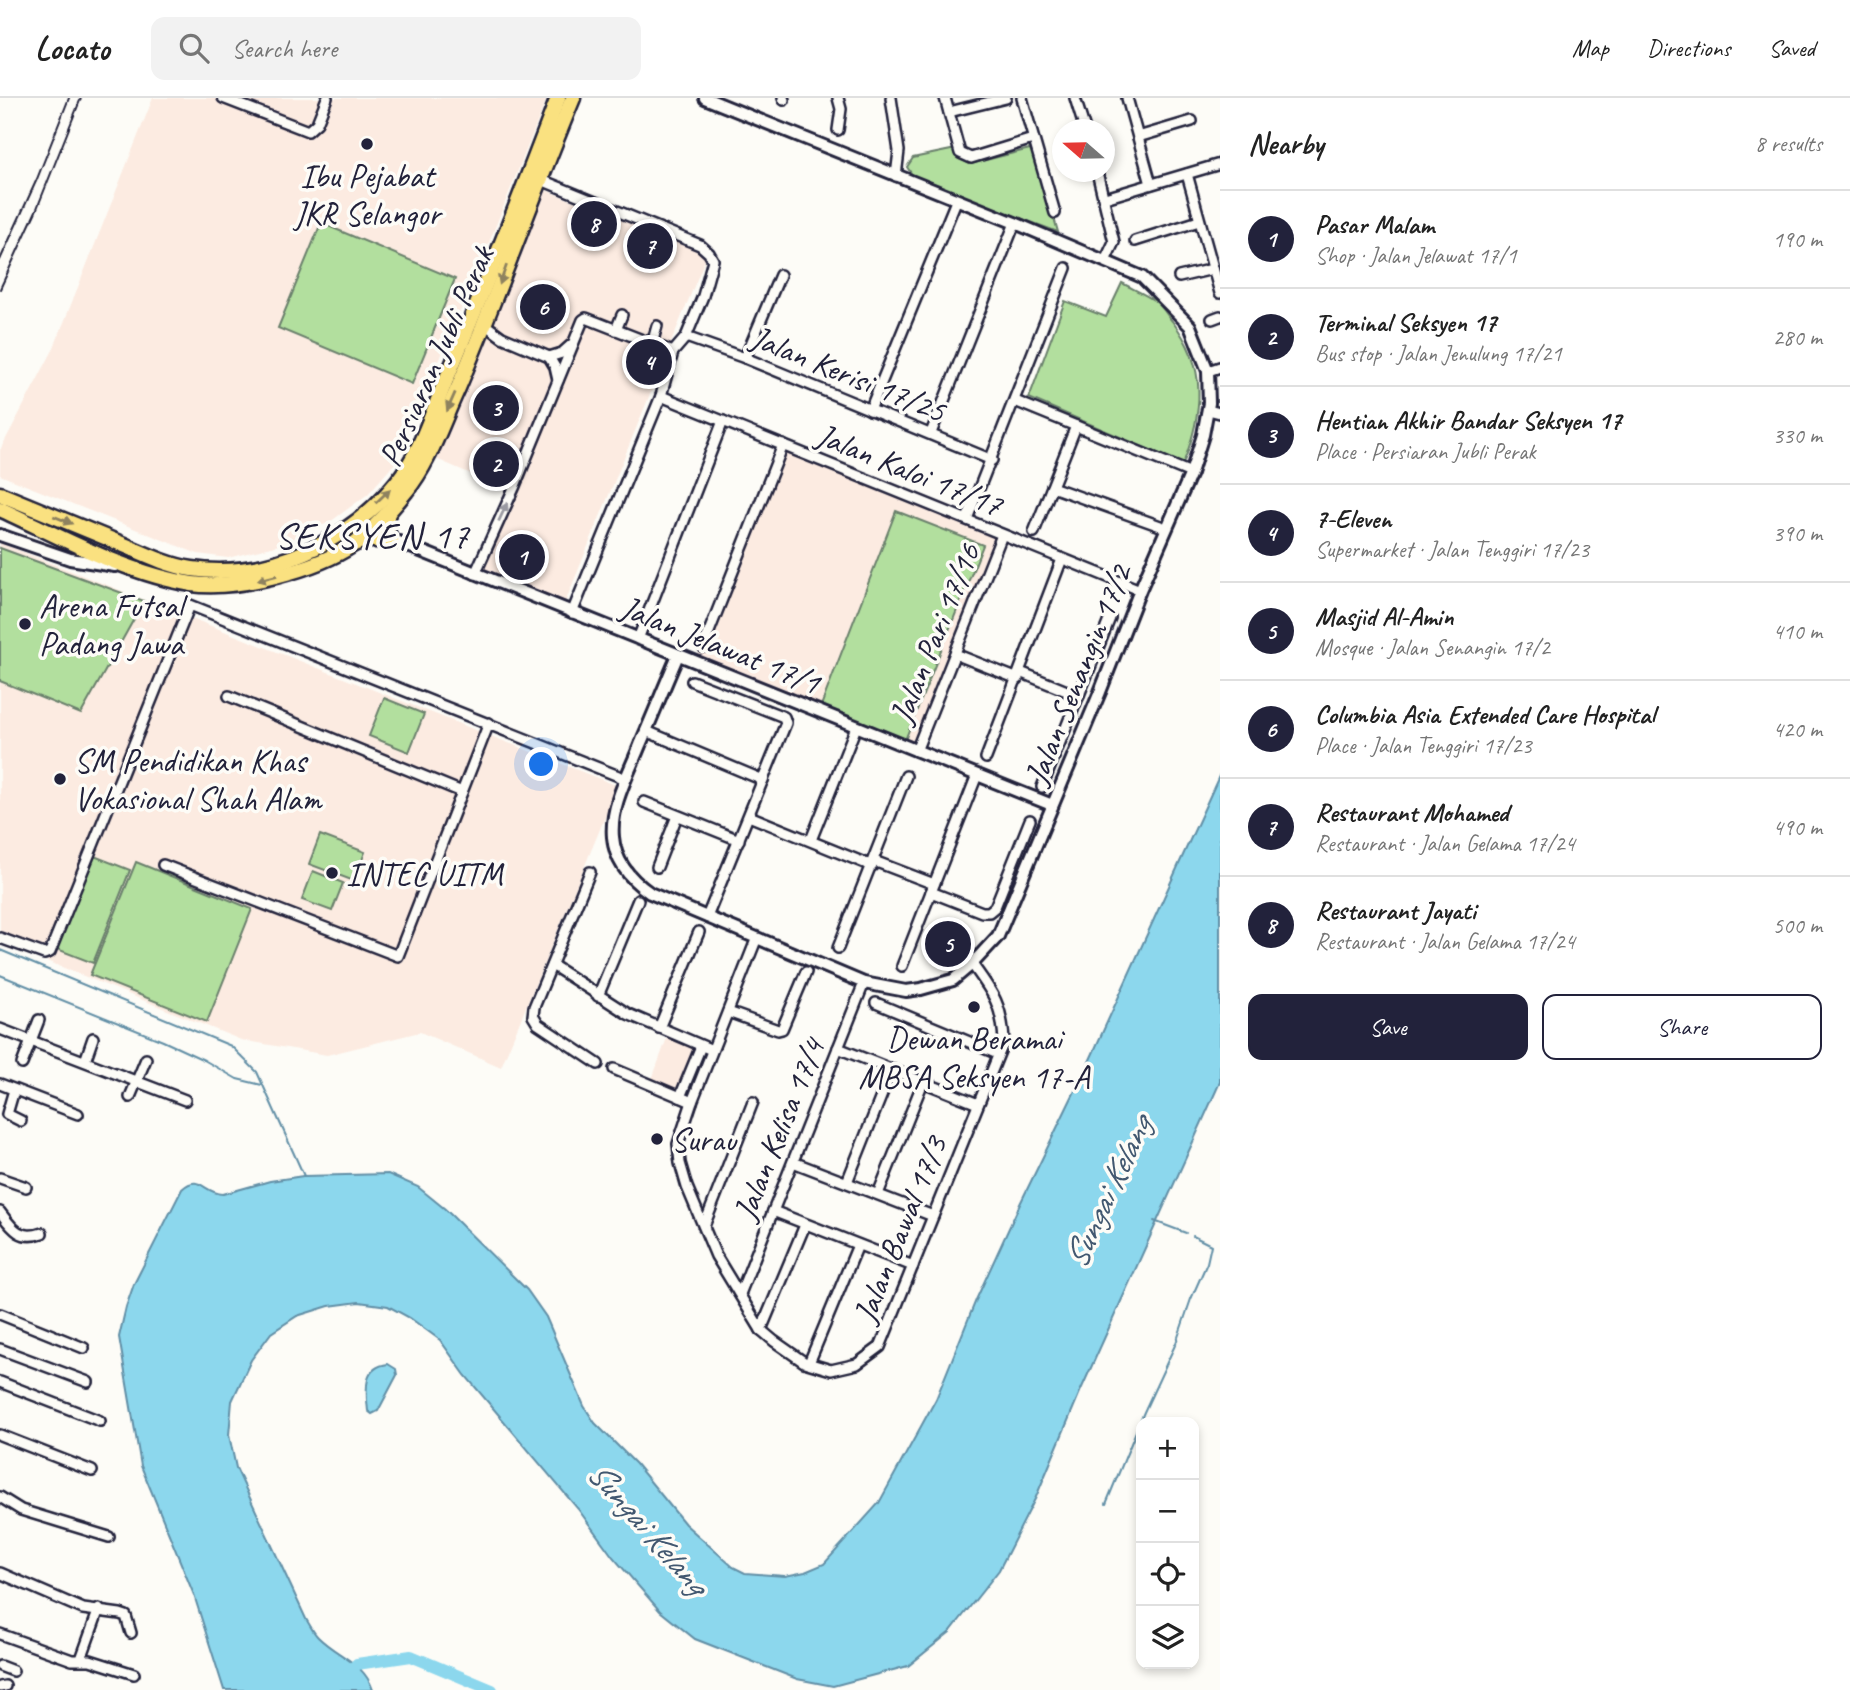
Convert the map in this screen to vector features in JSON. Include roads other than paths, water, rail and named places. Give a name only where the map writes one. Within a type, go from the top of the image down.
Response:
[{"type":"main road","name":"Persiaran Jubli Perak","points":[[0,509],[134,567],[196,584],[250,582],[301,568],[355,543],[388,512],[421,469],[479,340],[478,322],[558,98]]},
{"type":"main road","name":"Persiaran Jubli Perak","points":[[0,494],[137,552],[189,568],[220,571],[248,569],[284,560],[309,550],[348,528],[397,482],[420,444],[478,322],[573,98]]},
{"type":"main road","points":[[355,543],[365,540],[391,540],[385,527],[388,512]]},
{"type":"main road","points":[[348,528],[357,526],[372,529]]},
{"type":"main road","points":[[137,552],[141,561],[153,573]]},
{"type":"street","points":[[223,98],[308,131],[317,123],[327,98]]},
{"type":"street","name":"Jalan Senangin 17/2","points":[[678,655],[618,801],[612,836],[616,853],[635,883],[650,893],[756,940],[864,983],[906,991],[954,980],[998,936],[1191,473],[1203,435],[1214,369],[1190,326],[1142,277],[705,98]]},
{"type":"street","points":[[838,98],[841,109],[838,130]]},
{"type":"street","points":[[891,98],[899,150],[896,176]]},
{"type":"street","points":[[945,98],[960,153],[965,157],[971,158],[1033,139]]},
{"type":"street","points":[[949,112],[1006,98]]},
{"type":"street","points":[[1022,98],[1055,212]]},
{"type":"street","points":[[1075,98],[1082,119]]},
{"type":"street","points":[[1127,98],[1151,184]]},
{"type":"street","points":[[1138,137],[1192,121]]},
{"type":"street","points":[[1105,198],[1220,164]]},
{"type":"street","points":[[1187,174],[1220,293]]},
{"type":"street","points":[[539,179],[700,245],[713,260],[686,337],[673,352],[661,396],[572,613]]},
{"type":"street","points":[[1100,182],[1114,242],[1105,261]]},
{"type":"street","points":[[870,410],[956,201]]},
{"type":"street","points":[[1135,241],[1199,221]]},
{"type":"street","points":[[931,433],[1015,223]]},
{"type":"street","points":[[967,519],[1066,268]]},
{"type":"street","points":[[1179,277],[1213,268]]},
{"type":"street","points":[[745,358],[780,275]]},
{"type":"street","points":[[615,330],[622,315]]},
{"type":"street","points":[[475,574],[514,488],[583,320],[586,318],[673,352]]},
{"type":"street","points":[[478,322],[502,337],[549,357],[558,380]]},
{"type":"street","points":[[652,344],[657,326]]},
{"type":"street","points":[[479,340],[502,337]]},
{"type":"street","name":"Jalan Kerisi 17/25","points":[[686,337],[745,358],[992,460]]},
{"type":"street","points":[[549,357],[562,353],[575,340]]},
{"type":"street","name":"Jalan Kaloi 17/17","points":[[661,396],[1140,590]]},
{"type":"street","points":[[1015,401],[1191,473]]},
{"type":"street","points":[[1208,410],[1220,412]]},
{"type":"street","points":[[638,639],[723,421]]},
{"type":"street","points":[[1034,532],[1076,426]]},
{"type":"street","points":[[703,647],[783,445]]},
{"type":"street","points":[[1052,488],[1166,528]]},
{"type":"street","name":"Jalan Jelawat 17/1","points":[[372,529],[391,540],[1052,805]]},
{"type":"street","points":[[0,535],[70,558],[134,567]]},
{"type":"street","name":"Jalan Pari 17/16","points":[[916,751],[1002,535]]},
{"type":"street","points":[[70,558],[82,552],[82,546]]},
{"type":"street","points":[[986,758],[1062,559]]},
{"type":"street","points":[[0,937],[44,954],[50,952],[190,605],[626,779]]},
{"type":"street","points":[[1042,787],[1110,618]]},
{"type":"street","points":[[955,654],[1079,696]]},
{"type":"street","points":[[692,681],[784,717],[786,723],[707,917]]},
{"type":"street","points":[[229,696],[462,792]]},
{"type":"street","points":[[163,865],[398,956],[489,723]]},
{"type":"street","points":[[811,840],[856,727]]},
{"type":"street","points":[[646,731],[763,780]]},
{"type":"street","points":[[902,966],[977,775]]},
{"type":"street","points":[[838,948],[906,776]]},
{"type":"street","points":[[644,802],[739,841]]},
{"type":"street","points":[[657,867],[677,816]]},
{"type":"street","points":[[749,816],[873,863],[982,912],[995,908],[1030,820]]},
{"type":"street","points":[[590,872],[534,1007],[533,1016],[538,1024],[598,1064]]},
{"type":"street","points":[[598,996],[638,900]]},
{"type":"street","points":[[659,1028],[699,932]]},
{"type":"street","name":"Jalan Bawal 17/3","points":[[756,940],[678,1143],[680,1164],[716,1256],[761,1330],[809,1363],[831,1370],[857,1364],[880,1347],[1004,1041],[1003,1017],[994,995],[972,964]]},
{"type":"street","points":[[552,965],[628,1014],[712,1051]]},
{"type":"street","points":[[728,1012],[778,1030],[782,1029],[806,972]]},
{"type":"street","name":"Jalan Kelisa 17/4","points":[[740,1294],[864,983]]},
{"type":"street","points":[[876,1003],[998,1054]]},
{"type":"street","points":[[22,1064],[39,1020]]},
{"type":"street","points":[[0,1029],[185,1100]]},
{"type":"street","points":[[85,1061],[93,1038]]},
{"type":"street","points":[[680,1097],[701,1046]]},
{"type":"street","points":[[838,1048],[978,1104]]},
{"type":"street","points":[[130,1097],[146,1059]]},
{"type":"street","points":[[614,1069],[692,1102]]},
{"type":"street","points":[[848,1182],[892,1069]]},
{"type":"street","points":[[878,1194],[923,1082]]},
{"type":"street","points":[[0,1084],[78,1114]]},
{"type":"street","points":[[15,1090],[8,1114],[22,1121]]},
{"type":"street","points":[[704,1226],[754,1102]]},
{"type":"street","points":[[793,1162],[933,1216]]},
{"type":"street","points":[[0,1178],[26,1187]]},
{"type":"street","points":[[773,1211],[912,1266]]},
{"type":"street","points":[[0,1212],[8,1226],[18,1231],[30,1236],[42,1233]]},
{"type":"street","points":[[761,1330],[806,1225]]},
{"type":"street","points":[[809,1363],[858,1245]]},
{"type":"street","points":[[0,1314],[84,1348]]},
{"type":"street","points":[[0,1349],[88,1382]]},
{"type":"street","points":[[0,1382],[100,1421]]},
{"type":"street","points":[[0,1435],[92,1471]]},
{"type":"street","points":[[0,1497],[20,1510],[109,1538]]},
{"type":"street","points":[[0,1573],[83,1609],[99,1609],[126,1616],[131,1633]]},
{"type":"street","points":[[81,1659],[99,1609]]},
{"type":"street","points":[[0,1634],[72,1660],[81,1659],[134,1674]]},
{"type":"street","points":[[0,1666],[13,1671]]},
{"type":"water","name":"Sungai Kelang","points":[[1220,774],[1220,1082],[1080,1392],[1036,1497],[999,1570],[950,1632],[908,1666],[833,1686],[797,1679],[695,1639],[660,1611],[613,1557],[578,1509],[465,1375],[440,1340],[388,1306],[359,1302],[329,1306],[297,1316],[271,1333],[251,1360],[232,1401],[229,1435],[236,1468],[306,1619],[318,1637],[357,1666],[373,1690],[224,1690],[194,1595],[141,1466],[119,1337],[134,1284],[182,1189],[198,1183],[223,1194],[270,1181],[303,1176],[388,1174],[418,1187],[445,1209],[527,1290],[546,1317],[584,1406],[595,1423],[636,1464],[685,1524],[733,1567],[745,1573],[785,1576],[805,1572],[824,1564],[879,1503],[936,1399],[976,1300],[1089,1062]]},
{"type":"water","points":[[388,1364],[396,1369],[397,1375],[378,1411],[372,1414],[368,1411],[368,1381],[374,1370]]},
{"type":"waterway","points":[[0,950],[231,1046],[257,1072],[304,1176]]},
{"type":"waterway","points":[[0,975],[163,1041],[237,1079],[262,1085]]},
{"type":"waterway","points":[[1154,1221],[1186,1233]]},
{"type":"waterway","points":[[1106,1504],[1176,1343],[1207,1263],[1211,1245],[1193,1236]]},
{"type":"waterway","points":[[331,1690],[357,1664],[411,1656],[492,1690]]},
{"type":"railway","points":[[0,260],[37,179],[69,98]]},
{"type":"railway","points":[[0,289],[36,211],[81,98]]},
{"type":"place","name":"Ibu Pejabat JKR Selangor","points":[[367,144]]},
{"type":"place","name":"Restaurant Jayati","points":[[594,224]]},
{"type":"place","name":"Restaurant Mohamed","points":[[650,246]]},
{"type":"place","name":"Columbia Asia Extended Care Hospital","points":[[543,307]]},
{"type":"place","name":"7-Eleven","points":[[649,362]]},
{"type":"place","name":"Hentian Akhir Bandar Seksyen 17","points":[[496,408]]},
{"type":"place","name":"Terminal Seksyen 17","points":[[496,464]]},
{"type":"place","name":"Pasar Malam","points":[[522,557]]},
{"type":"place","name":"Arena Futsal Padang Jawa","points":[[25,624]]},
{"type":"place","name":"SM Pendidikan Khas Vokasional Shah Alam","points":[[60,779]]},
{"type":"place","name":"INTEC UITM","points":[[332,873]]},
{"type":"place","name":"Masjid Al-Amin","points":[[948,944]]},
{"type":"place","name":"Dewan Beramai MBSA Seksyen 17-A","points":[[974,1007]]},
{"type":"place","name":"Surau","points":[[657,1139]]},
{"type":"district","name":"SEKSYEN 17","points":[[373,535]]}]
